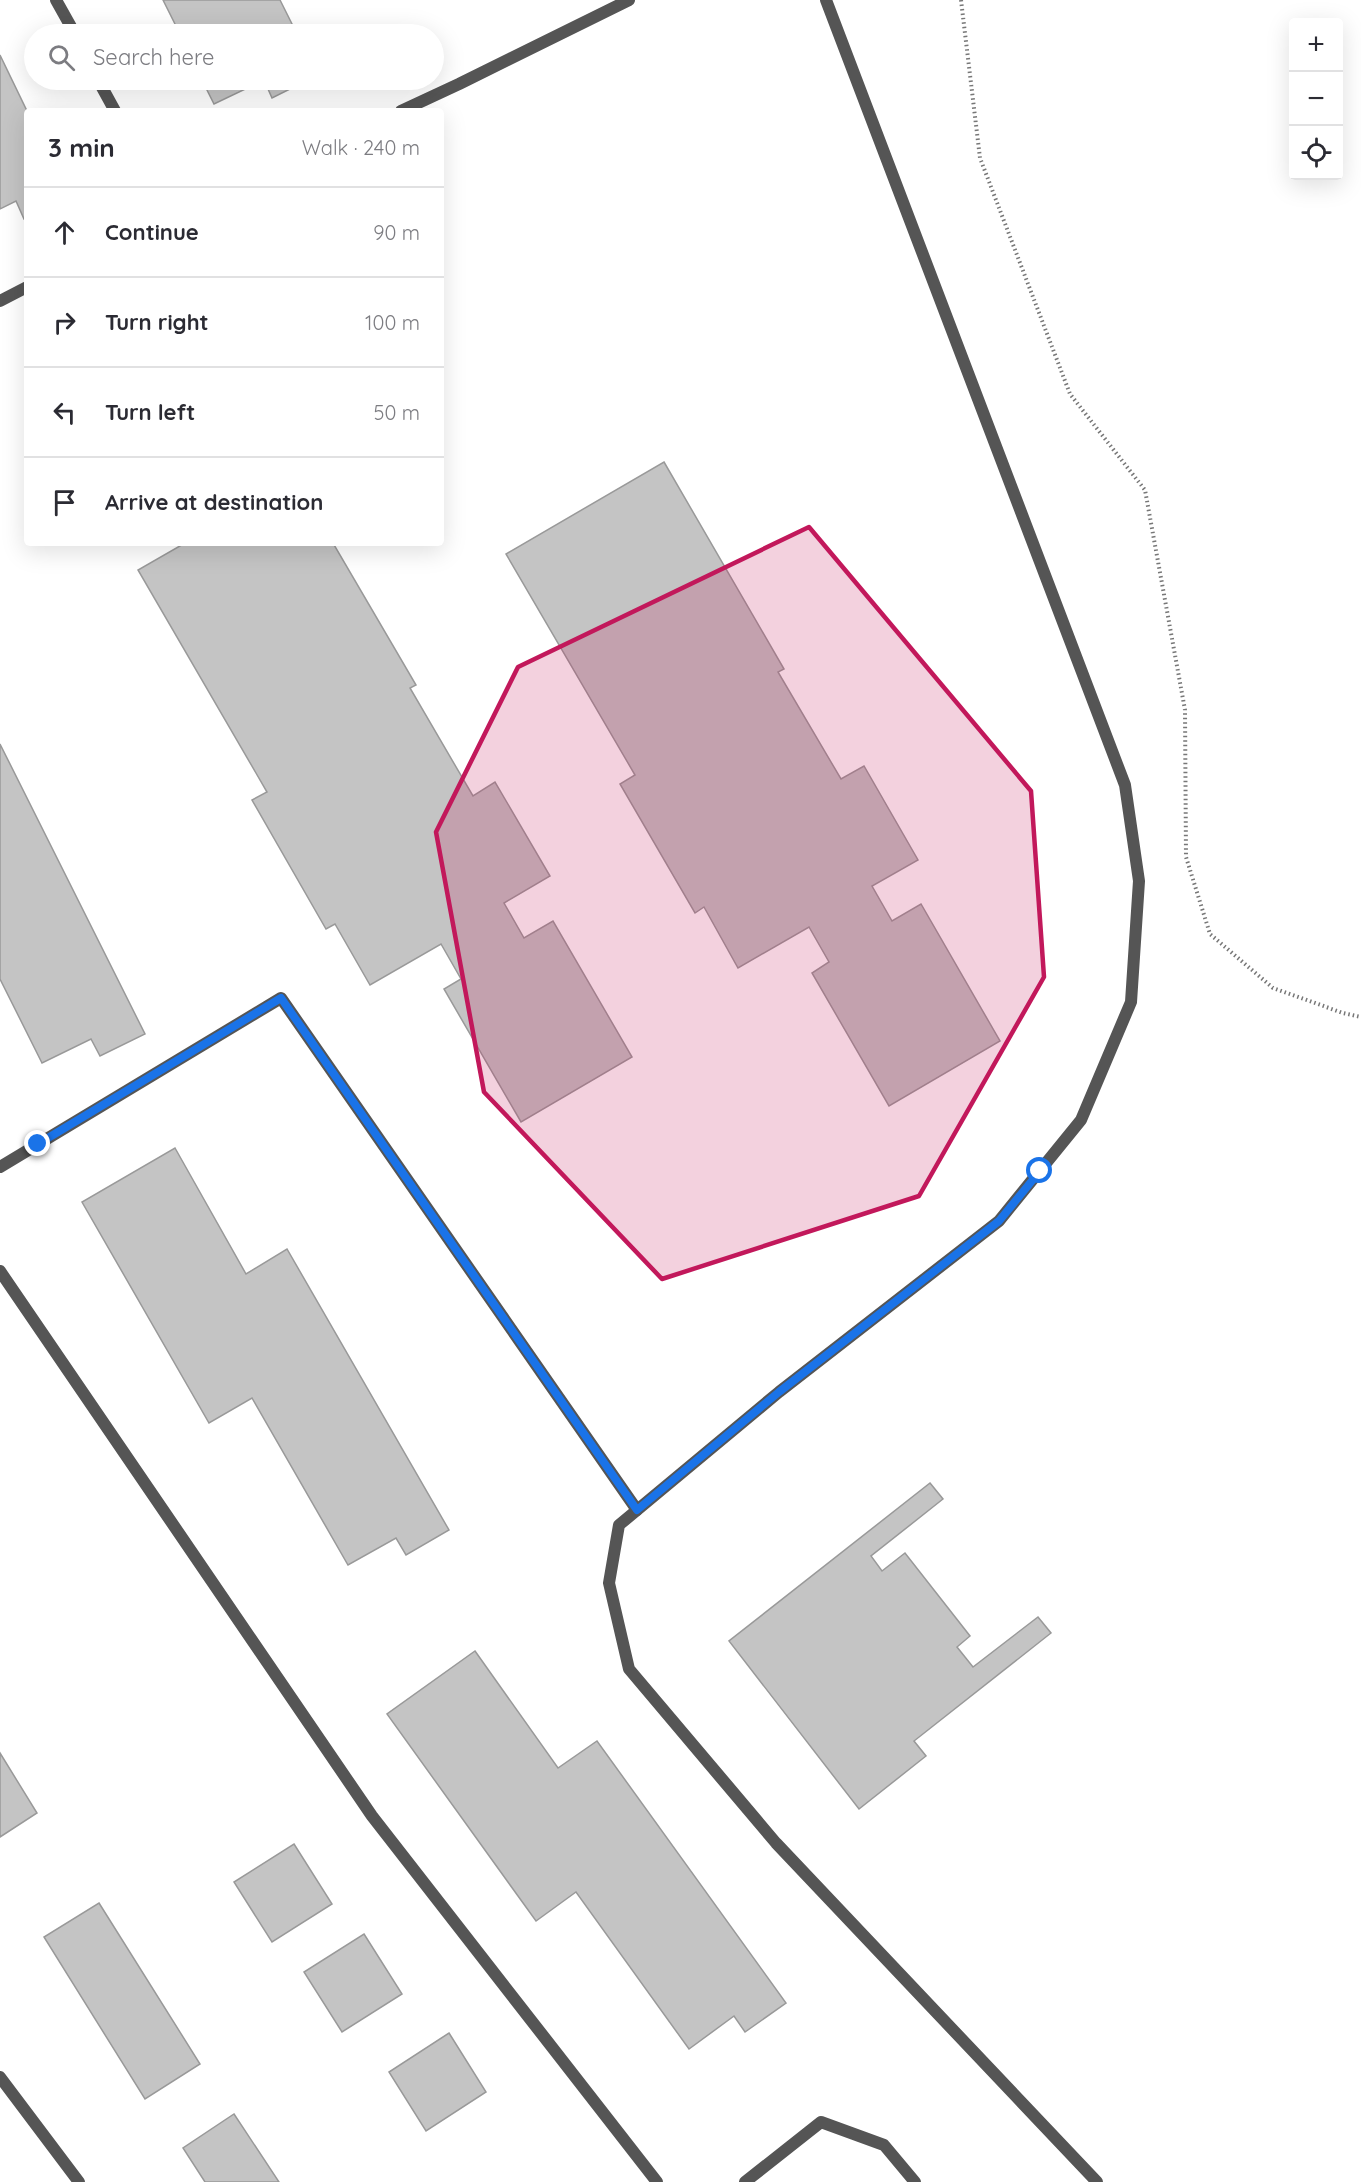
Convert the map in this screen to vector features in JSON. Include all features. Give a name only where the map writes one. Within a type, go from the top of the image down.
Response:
[{"type":"street","points":[[56,0],[69,24]]},
{"type":"street","points":[[407,108],[629,0]]},
{"type":"street","points":[[826,0],[1125,785],[1139,880],[1131,1002],[1081,1120],[999,1221],[779,1392],[619,1525],[609,1583],[629,1669],[776,1843],[1097,2182]]},
{"type":"street","points":[[103,90],[113,108]]},
{"type":"street","points":[[0,301],[24,289]]},
{"type":"street","points":[[0,1167],[281,998],[637,1510]]},
{"type":"street","points":[[0,1270],[372,1816],[657,2182]]},
{"type":"street","points":[[0,2077],[79,2182]]},
{"type":"street","points":[[745,2182],[821,2122],[884,2145],[915,2182]]},
{"type":"path","points":[[961,0],[980,158],[984,169],[1070,394],[1145,490],[1185,710],[1186,857],[1210,934],[1273,988],[1343,1013],[1361,1017]]},
{"type":"highlighted area","points":[[809,527],[1031,791],[1044,977],[919,1196],[662,1279],[484,1092],[436,832],[518,667]]},
{"type":"building","points":[[163,0],[280,0],[292,24],[175,24]]},
{"type":"building","points":[[0,55],[26,108],[24,219],[16,201],[0,209]]},
{"type":"building","points":[[207,90],[243,90],[214,104]]},
{"type":"building","points":[[268,90],[288,90],[272,98]]},
{"type":"building","points":[[664,462],[784,669],[778,672],[841,779],[864,766],[918,860],[872,886],[892,921],[921,904],[1000,1041],[889,1106],[812,973],[829,962],[809,927],[738,968],[704,907],[695,913],[620,784],[635,775],[506,554]]},
{"type":"building","points":[[180,546],[335,546],[416,685],[410,688],[473,796],[495,782],[550,876],[504,903],[524,938],[553,921],[632,1057],[521,1122],[444,989],[461,979],[441,944],[370,985],[335,924],[326,929],[252,800],[267,792],[138,570]]},
{"type":"building","points":[[0,744],[145,1034],[100,1056],[91,1039],[42,1063],[0,979]]},
{"type":"building","points":[[175,1148],[246,1274],[287,1249],[449,1530],[406,1555],[396,1538],[348,1565],[252,1398],[209,1423],[82,1202]]},
{"type":"building","points":[[930,1483],[943,1499],[871,1556],[882,1571],[905,1553],[970,1636],[957,1647],[973,1667],[1038,1617],[1051,1633],[914,1741],[926,1756],[859,1809],[729,1641]]},
{"type":"building","points":[[475,1651],[558,1768],[597,1741],[786,2003],[745,2032],[734,2016],[689,2049],[576,1892],[536,1921],[387,1714]]},
{"type":"building","points":[[0,1753],[37,1813],[0,1837]]},
{"type":"building","points":[[294,1844],[332,1904],[272,1942],[234,1882]]},
{"type":"building","points":[[99,1903],[200,2064],[145,2099],[44,1937]]},
{"type":"building","points":[[364,1934],[402,1994],[342,2032],[304,1972]]},
{"type":"building","points":[[449,2033],[486,2092],[426,2131],[389,2072]]},
{"type":"building","points":[[234,2114],[279,2182],[205,2182],[183,2148]]},
{"type":"route","points":[[38,1144],[281,998],[637,1510],[779,1392],[999,1221],[1040,1171]]}]
